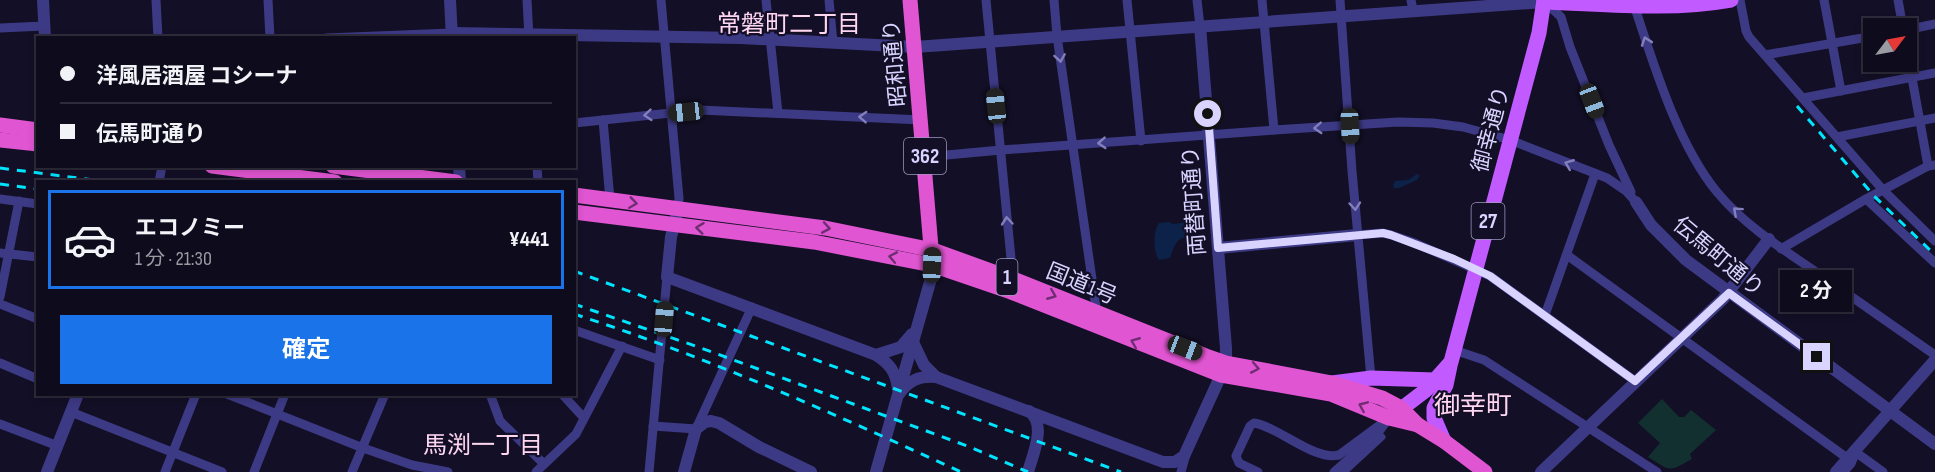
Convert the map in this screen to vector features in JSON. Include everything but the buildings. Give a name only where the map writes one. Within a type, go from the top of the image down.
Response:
[{"type":"highway","name":"昭和通り","points":[[910,0],[932,258]]},
{"type":"highway","points":[[0,125],[36,130]]},
{"type":"highway","points":[[0,140],[36,144]]},
{"type":"highway","points":[[227,168],[320,180]]},
{"type":"highway","points":[[354,168],[441,180]]},
{"type":"highway","name":"国道1号","points":[[576,195],[610,200],[676,217],[814,242],[932,258],[1012,279],[1223,369],[1332,383],[1382,398],[1395,413]]},
{"type":"highway","name":"国道1号","points":[[576,212],[676,217]]},
{"type":"highway","name":"国道1号","points":[[932,258],[1011,292],[1223,369],[1331,394],[1395,413],[1418,424],[1444,441],[1485,472]]},
{"type":"main road","points":[[1544,1],[1680,6],[1731,0]]},
{"type":"main road","name":"御幸通り","points":[[1395,413],[1426,390],[1453,356],[1539,33],[1544,1]]},
{"type":"main road","name":"27","points":[[1444,441],[1434,418],[1434,408],[1446,385],[1453,356]]},
{"type":"main road","points":[[1332,383],[1371,378],[1435,380]]},
{"type":"street","points":[[0,28],[45,32],[43,0]]},
{"type":"street","points":[[156,0],[158,36]]},
{"type":"street","points":[[268,0],[270,36]]},
{"type":"street","points":[[450,0],[452,35]]},
{"type":"street","points":[[527,0],[529,35]]},
{"type":"street","points":[[649,472],[667,278],[679,198],[661,0]]},
{"type":"street","points":[[766,0],[778,112]]},
{"type":"street","points":[[829,0],[833,43]]},
{"type":"street","points":[[986,0],[1012,279]]},
{"type":"street","points":[[1054,0],[1057,36],[1097,314]]},
{"type":"street","points":[[1127,0],[1142,141]]},
{"type":"street","name":"両替町通り","points":[[1197,0],[1226,348],[1223,369]]},
{"type":"street","points":[[1262,0],[1274,130]]},
{"type":"street","points":[[1340,0],[1371,378]]},
{"type":"street","points":[[1740,0],[1746,31],[1765,55],[1883,190],[1935,241]]},
{"type":"street","points":[[1824,0],[1841,91]]},
{"type":"street","points":[[1898,0],[1902,18]]},
{"type":"street","points":[[576,36],[741,38],[915,47],[1342,16],[1412,5],[1544,1]]},
{"type":"street","name":"伝馬町通り","points":[[1544,1],[1561,17],[1570,47],[1612,154],[1636,202],[1651,225],[1674,250],[1729,293],[1935,444]]},
{"type":"street","points":[[1634,5],[1655,69],[1694,155],[1717,191],[1731,207],[1782,249],[1935,355]]},
{"type":"street","points":[[1917,27],[1935,24]]},
{"type":"street","points":[[402,36],[574,36]]},
{"type":"street","points":[[1765,55],[1863,38]]},
{"type":"street","points":[[1782,249],[1866,199],[1931,165],[1911,72]]},
{"type":"street","points":[[1803,98],[1935,73]]},
{"type":"street","points":[[576,123],[700,110],[922,120]]},
{"type":"street","points":[[1837,137],[1935,118]]},
{"type":"street","points":[[603,120],[610,200]]},
{"type":"street","points":[[925,158],[1001,150],[1274,130],[1398,122],[1445,123],[1510,140],[1595,174],[1617,184],[1636,202]]},
{"type":"street","points":[[1545,315],[1595,174]]},
{"type":"street","points":[[0,199],[36,204]]},
{"type":"street","points":[[1866,199],[1935,263]]},
{"type":"street","points":[[0,297],[4,253],[19,201]]},
{"type":"street","points":[[1218,248],[1383,233],[1391,235],[1490,276],[1635,381]]},
{"type":"street","points":[[1541,472],[1729,293],[1769,239]]},
{"type":"street","points":[[4,253],[36,257]]},
{"type":"street","points":[[1568,255],[1680,338],[1883,472]]},
{"type":"street","points":[[876,472],[896,395],[930,282],[932,258]]},
{"type":"street","points":[[667,278],[876,355],[892,368],[896,376],[896,395]]},
{"type":"street","points":[[0,304],[36,317]]},
{"type":"street","points":[[684,472],[696,429],[752,308]]},
{"type":"street","points":[[876,355],[901,347],[908,341],[917,326]]},
{"type":"street","points":[[576,331],[660,360]]},
{"type":"street","points":[[913,342],[924,365],[936,377]]},
{"type":"street","points":[[536,472],[576,434],[622,346]]},
{"type":"street","points":[[1453,356],[1484,360],[1657,472]]},
{"type":"street","points":[[1836,472],[1935,360]]},
{"type":"street","points":[[0,363],[36,378]]},
{"type":"street","points":[[1181,472],[1186,454],[1223,369]]},
{"type":"street","points":[[896,395],[918,377],[936,377],[1163,462],[1175,462],[1186,454]]},
{"type":"street","points":[[47,472],[77,396]]},
{"type":"street","points":[[165,472],[195,396]]},
{"type":"street","points":[[232,396],[363,448],[433,471],[448,472]]},
{"type":"street","points":[[254,472],[284,396]]},
{"type":"street","points":[[352,472],[384,396]]},
{"type":"street","points":[[491,396],[500,421],[544,464]]},
{"type":"street","points":[[564,396],[584,418]]},
{"type":"street","points":[[1028,411],[1037,418],[1038,430],[1028,472]]},
{"type":"street","points":[[71,412],[222,472]]},
{"type":"street","points":[[1344,472],[1395,413]]},
{"type":"street","points":[[653,426],[696,429],[705,422],[718,423],[759,447],[811,472]]},
{"type":"street","points":[[1038,430],[1046,424],[1057,422]]},
{"type":"street","points":[[1258,472],[1239,463],[1236,456],[1250,426],[1254,423],[1317,452],[1333,456],[1376,434]]},
{"type":"street","points":[[0,424],[58,446]]},
{"type":"street","points":[[1335,472],[1376,434]]},
{"type":"street","points":[[1845,472],[1852,464],[1853,454]]},
{"type":"green space","points":[[1662,399],[1679,417],[1684,417],[1691,410],[1716,430],[1690,454],[1692,459],[1674,468],[1666,468],[1648,457],[1660,443],[1638,423]]},
{"type":"water","points":[[1417,174],[1420,175],[1417,180],[1394,188],[1395,181],[1408,180]]},
{"type":"water","points":[[1189,222],[1192,233],[1177,242],[1170,258],[1159,260],[1155,247],[1157,226],[1159,223],[1173,224]]},
{"type":"railway","points":[[1797,106],[1874,196],[1935,255]]},
{"type":"railway","points":[[0,168],[93,180]]},
{"type":"railway","points":[[0,184],[36,189]]},
{"type":"railway","points":[[576,272],[1121,472]]},
{"type":"railway","points":[[576,305],[970,447],[1028,472]]},
{"type":"railway","points":[[576,315],[770,387],[961,472]]},
{"type":"district","name":"常磐町二丁目","points":[[789,24]]},
{"type":"district","name":"御幸町","points":[[1473,405]]},
{"type":"district","name":"馬渕一丁目","points":[[483,445]]},
{"type":"route","points":[[1208,114],[1218,248],[1383,233],[1391,235],[1454,259],[1490,276],[1635,381],[1729,293],[1817,357]]}]
